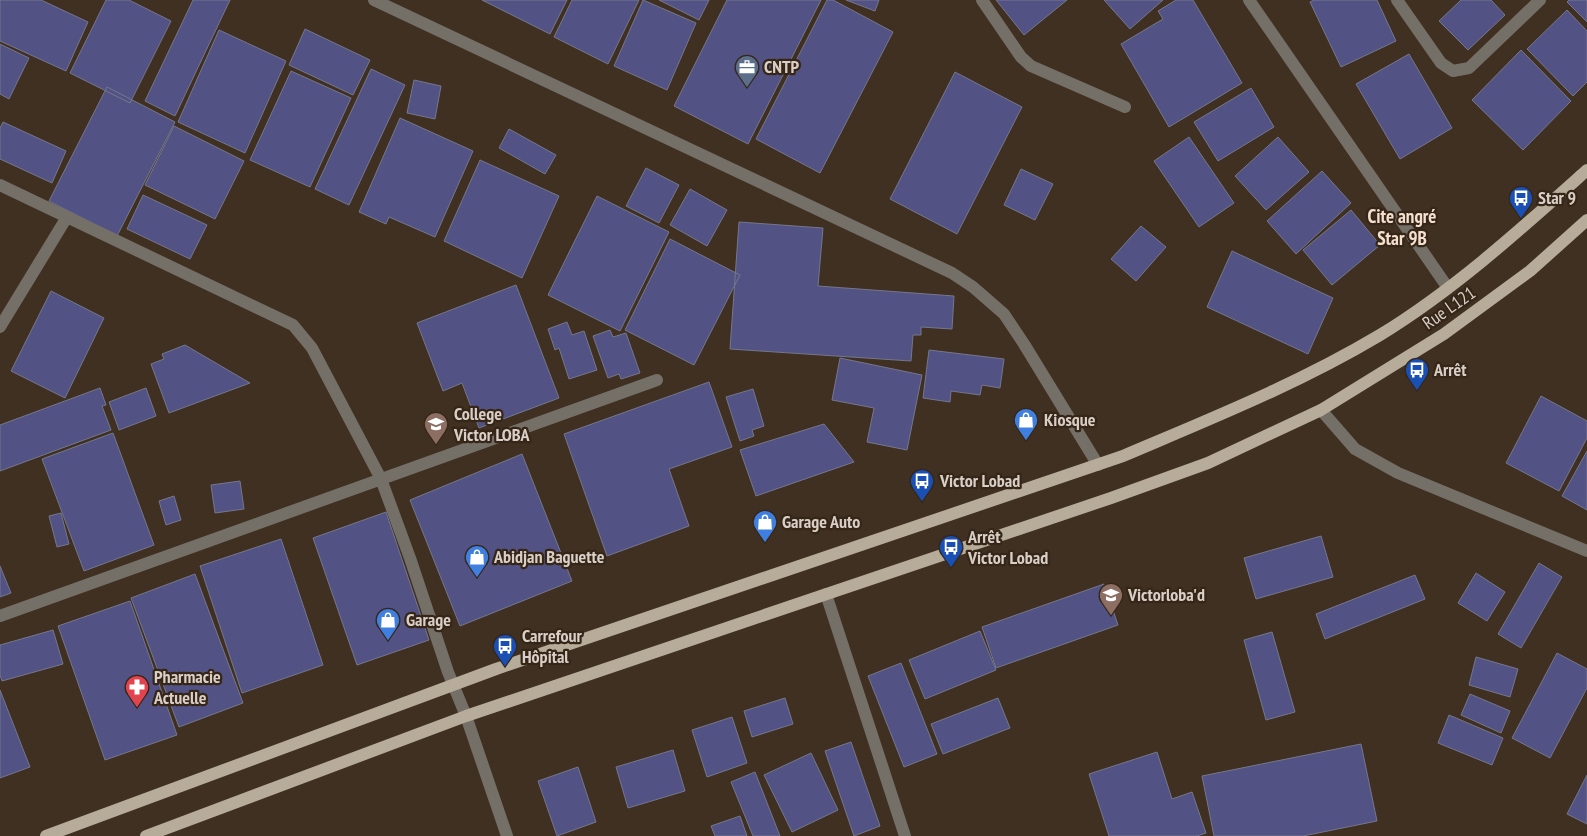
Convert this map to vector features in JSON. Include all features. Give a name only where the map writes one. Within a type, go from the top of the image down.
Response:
[{"type":"main road","points":[[46,836],[453,685],[846,549],[1132,453],[1299,379],[1380,335],[1448,288],[1497,250],[1587,170]]},
{"type":"main road","name":"Rue L121","points":[[146,836],[466,716],[1208,463],[1321,410],[1444,334],[1530,271],[1587,220]]},
{"type":"street","points":[[374,0],[952,273],[1004,314],[1098,465]]},
{"type":"street","points":[[982,0],[1021,57],[1031,66],[1125,108]]},
{"type":"street","points":[[1249,0],[1448,288]]},
{"type":"street","points":[[1397,0],[1441,63],[1453,71],[1469,68],[1540,0]]},
{"type":"street","points":[[0,185],[293,325],[312,348],[381,479],[453,685],[466,716],[506,836]]},
{"type":"street","points":[[0,327],[67,217]]},
{"type":"street","points":[[0,616],[657,380]]},
{"type":"street","points":[[1321,410],[1334,427],[1355,448],[1398,473],[1587,551]]},
{"type":"street","points":[[826,594],[905,836]]},
{"type":"building","points":[[0,0],[41,0],[88,22],[66,71],[0,41]]},
{"type":"building","points":[[106,0],[129,0],[171,21],[130,103],[70,73]]},
{"type":"building","points":[[193,0],[230,0],[175,116],[145,101]]},
{"type":"building","points":[[482,0],[567,0],[550,34]]},
{"type":"building","points":[[572,0],[639,0],[608,64],[554,37]]},
{"type":"building","points":[[643,0],[696,23],[667,90],[614,66]]},
{"type":"building","points":[[659,0],[709,0],[699,20]]},
{"type":"building","points":[[727,0],[821,0],[748,144],[674,106]]},
{"type":"building","points":[[827,0],[833,0],[893,32],[820,173],[756,139]]},
{"type":"building","points":[[846,0],[879,0],[875,11]]},
{"type":"building","points":[[996,0],[1067,0],[1024,35]]},
{"type":"building","points":[[1104,0],[1163,0],[1130,29]]},
{"type":"building","points":[[1176,0],[1193,0],[1242,83],[1169,127],[1121,44],[1163,19],[1158,11]]},
{"type":"building","points":[[1314,0],[1377,0],[1396,41],[1341,67],[1310,2]]},
{"type":"building","points":[[1461,0],[1491,0],[1505,15],[1468,50],[1439,21]]},
{"type":"building","points":[[1569,0],[1587,0],[1587,22],[1567,2]]},
{"type":"building","points":[[1567,10],[1587,31],[1587,82],[1573,96],[1527,49]]},
{"type":"building","points":[[305,29],[370,60],[353,95],[289,65]]},
{"type":"building","points":[[219,30],[286,61],[245,153],[178,122]]},
{"type":"building","points":[[0,44],[29,58],[9,99],[0,94]]},
{"type":"building","points":[[1521,50],[1571,101],[1523,150],[1472,100]]},
{"type":"building","points":[[1409,54],[1452,128],[1400,159],[1356,84]]},
{"type":"building","points":[[371,69],[405,85],[349,205],[315,189]]},
{"type":"building","points":[[291,71],[351,98],[310,187],[250,160]]},
{"type":"building","points":[[955,72],[1022,107],[957,234],[890,199]]},
{"type":"building","points":[[414,80],[441,86],[435,119],[407,113]]},
{"type":"building","points":[[107,87],[175,122],[117,236],[49,201]]},
{"type":"building","points":[[1251,88],[1274,127],[1218,161],[1194,122]]},
{"type":"building","points":[[400,118],[473,151],[435,237],[389,217],[386,224],[359,212]]},
{"type":"building","points":[[3,122],[66,151],[52,183],[0,159],[0,128]]},
{"type":"building","points":[[174,126],[244,161],[215,219],[145,185]]},
{"type":"building","points":[[509,129],[556,155],[545,174],[499,148]]},
{"type":"building","points":[[1189,137],[1234,203],[1199,227],[1154,161]]},
{"type":"building","points":[[1278,137],[1309,172],[1266,210],[1235,176]]},
{"type":"building","points":[[480,160],[559,196],[522,278],[444,241]]},
{"type":"building","points":[[646,168],[679,185],[659,223],[626,206]]},
{"type":"building","points":[[1021,169],[1053,184],[1035,220],[1004,205]]},
{"type":"building","points":[[1322,171],[1351,203],[1296,254],[1267,221]]},
{"type":"building","points":[[690,189],[727,210],[707,246],[670,225]]},
{"type":"building","points":[[143,195],[207,225],[190,259],[127,229]]},
{"type":"building","points":[[597,196],[669,232],[620,331],[548,295]]},
{"type":"building","points":[[1351,210],[1380,245],[1332,285],[1303,250]]},
{"type":"building","points":[[739,222],[823,228],[818,286],[954,296],[952,329],[921,327],[921,335],[913,335],[911,361],[730,349]]},
{"type":"building","points":[[1141,226],[1166,247],[1136,281],[1111,259]]},
{"type":"building","points":[[670,239],[740,275],[694,365],[625,330]]},
{"type":"building","points":[[1232,251],[1333,298],[1308,354],[1207,307]]},
{"type":"building","points":[[516,285],[559,398],[479,428],[462,383],[443,391],[417,323]]},
{"type":"building","points":[[51,291],[104,318],[65,398],[11,371]]},
{"type":"building","points":[[567,322],[572,335],[584,331],[597,370],[569,379],[559,348],[555,350],[548,329]]},
{"type":"building","points":[[610,330],[613,337],[626,333],[640,373],[621,379],[619,374],[608,378],[593,336]]},
{"type":"building","points":[[185,345],[250,383],[169,413],[151,364],[164,359],[162,354]]},
{"type":"building","points":[[929,350],[1004,359],[1000,388],[982,385],[980,395],[951,391],[950,402],[923,398]]},
{"type":"building","points":[[840,358],[922,375],[907,450],[867,442],[874,408],[832,400]]},
{"type":"building","points":[[709,382],[732,447],[669,469],[689,526],[607,556],[564,434]]},
{"type":"building","points":[[100,388],[106,405],[102,406],[111,430],[0,471],[0,425]]},
{"type":"building","points":[[146,388],[156,416],[119,430],[109,402]]},
{"type":"building","points":[[753,389],[764,426],[752,430],[754,436],[740,441],[726,397]]},
{"type":"building","points":[[1541,396],[1587,421],[1587,438],[1559,491],[1506,463]]},
{"type":"building","points":[[824,424],[854,462],[756,496],[740,450]]},
{"type":"building","points":[[113,433],[154,545],[84,571],[42,459]]},
{"type":"building","points":[[1587,451],[1587,510],[1562,496]]},
{"type":"building","points":[[522,454],[572,581],[460,626],[410,500]]},
{"type":"building","points":[[240,481],[244,509],[215,513],[211,485]]},
{"type":"building","points":[[174,496],[181,520],[166,525],[159,501]]},
{"type":"building","points":[[386,512],[429,640],[357,665],[313,538]]},
{"type":"building","points":[[61,513],[69,544],[57,547],[49,516]]},
{"type":"building","points":[[1321,536],[1333,577],[1256,599],[1244,558]]},
{"type":"building","points":[[281,539],[323,665],[242,693],[200,566]]},
{"type":"building","points":[[1539,563],[1562,577],[1521,648],[1498,634]]},
{"type":"building","points":[[0,566],[11,593],[0,597]]},
{"type":"building","points":[[1476,573],[1505,592],[1487,621],[1458,603]]},
{"type":"building","points":[[195,574],[243,703],[179,727],[131,598]]},
{"type":"building","points":[[1415,575],[1425,599],[1325,639],[1316,614]]},
{"type":"building","points":[[1104,584],[1118,625],[996,668],[982,627]]},
{"type":"building","points":[[130,601],[177,735],[105,760],[58,626]]},
{"type":"building","points":[[53,630],[63,664],[2,681],[0,675],[0,645]]},
{"type":"building","points":[[980,631],[996,670],[925,699],[909,660]]},
{"type":"building","points":[[1272,632],[1295,712],[1266,720],[1244,640]]},
{"type":"building","points":[[1557,653],[1587,669],[1587,688],[1550,758],[1512,738]]},
{"type":"building","points":[[1476,657],[1518,669],[1510,697],[1469,685]]},
{"type":"building","points":[[901,663],[937,754],[904,767],[868,676]]},
{"type":"building","points":[[0,690],[30,767],[0,778]]},
{"type":"building","points":[[1470,694],[1510,711],[1501,733],[1461,715]]},
{"type":"building","points":[[785,698],[793,724],[752,737],[744,711]]},
{"type":"building","points":[[998,698],[1010,728],[943,754],[931,724]]},
{"type":"building","points":[[1449,715],[1503,738],[1492,765],[1438,743]]},
{"type":"building","points":[[732,717],[747,763],[707,777],[692,730]]},
{"type":"building","points":[[851,742],[880,826],[854,836],[825,751]]},
{"type":"building","points":[[1361,744],[1377,821],[1303,836],[1214,836],[1202,776]]},
{"type":"building","points":[[673,750],[685,791],[628,808],[616,767]]},
{"type":"building","points":[[1157,752],[1172,799],[1192,792],[1206,833],[1197,836],[1109,836],[1089,774]]},
{"type":"building","points":[[811,753],[838,810],[792,832],[764,775]]},
{"type":"building","points":[[578,767],[596,822],[557,836],[538,781]]},
{"type":"building","points":[[755,772],[780,836],[753,836],[731,782]]},
{"type":"building","points":[[1587,775],[1587,824],[1567,814]]},
{"type":"building","points":[[740,816],[747,836],[715,836],[711,826]]},
{"type":"place","name":"CNTP","points":[[747,88]]},
{"type":"place","name":"Star 9","points":[[1521,219]]},
{"type":"place","name":"Arrêt","points":[[1417,391]]},
{"type":"place","name":"Kiosque","points":[[1026,441]]},
{"type":"place","name":"College Victor LOBA","points":[[436,445]]},
{"type":"place","name":"Victor Lobad","points":[[922,502]]},
{"type":"place","name":"Garage Auto","points":[[765,543]]},
{"type":"place","name":"Arrêt Victor Lobad","points":[[951,568]]},
{"type":"place","name":"Abidjan Baguette","points":[[477,578]]},
{"type":"place","name":"Victorloba'd","points":[[1111,616]]},
{"type":"place","name":"Garage","points":[[388,641]]},
{"type":"place","name":"Carrefour Hôpital","points":[[505,667]]},
{"type":"place","name":"Pharmacie Actuelle","points":[[137,708]]},
{"type":"district","name":"Cite angré Star 9B","points":[[1402,227]]}]
